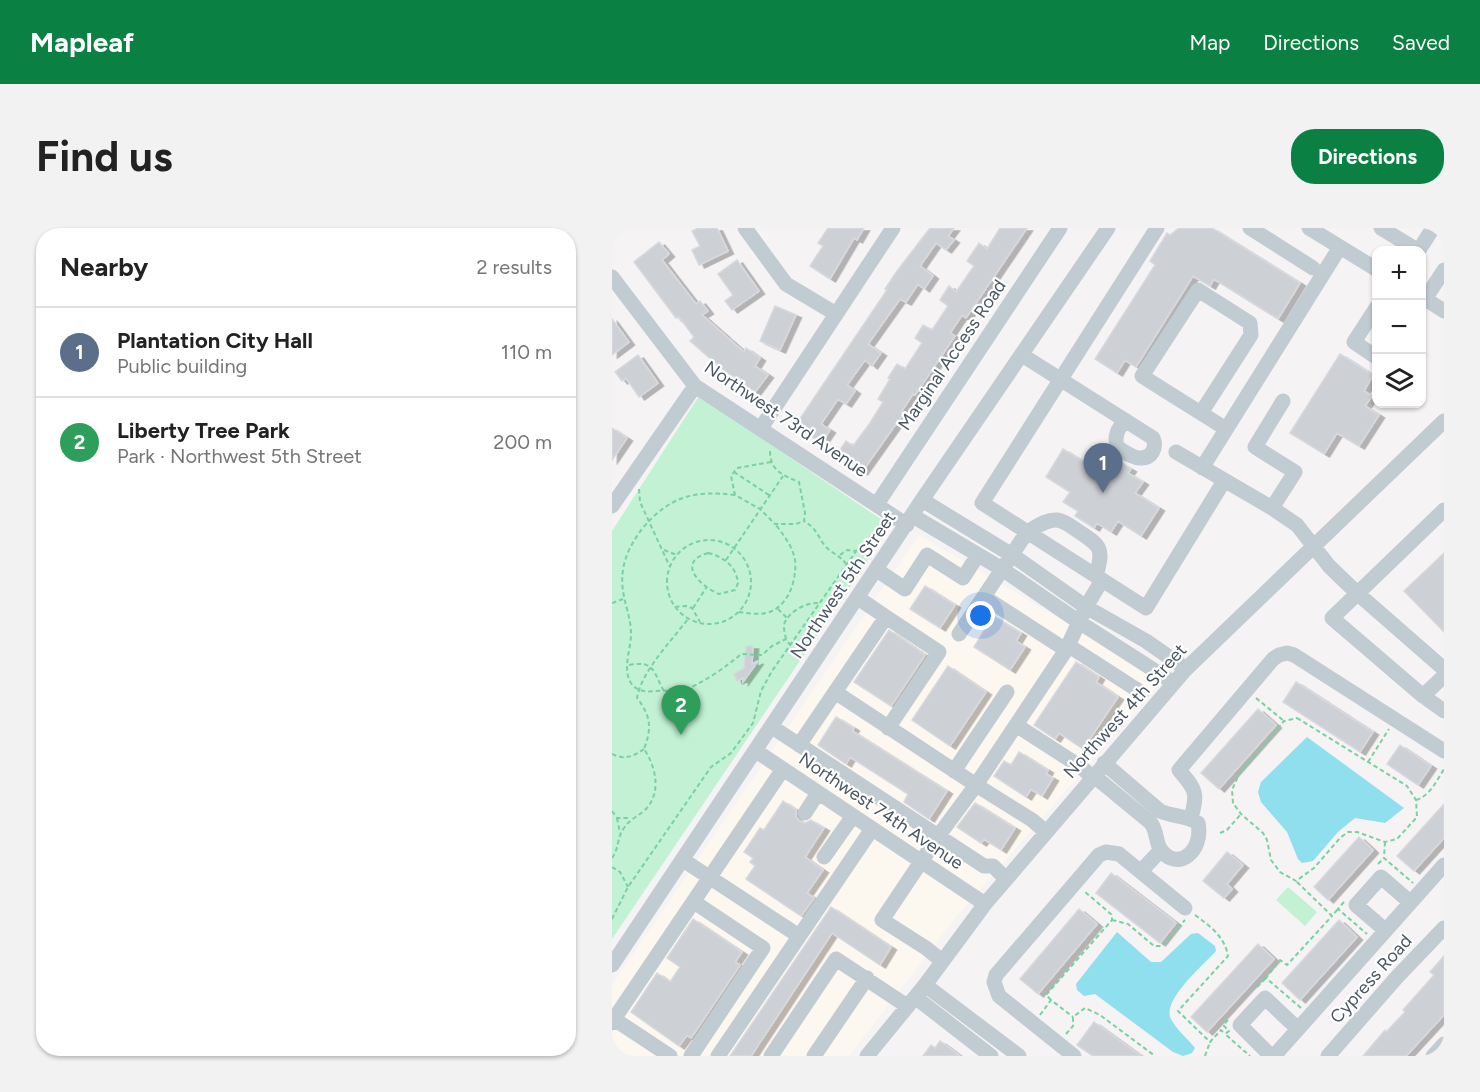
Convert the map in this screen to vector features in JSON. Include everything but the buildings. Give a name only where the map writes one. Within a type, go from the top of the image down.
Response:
[{"type":"street","points":[[746,228],[786,284],[836,314]]},
{"type":"street","points":[[761,428],[893,228]]},
{"type":"street","name":"Marginal Access Road","points":[[876,504],[1060,228]]},
{"type":"street","name":"Northwest 5th Street","points":[[612,965],[922,500],[1108,228]]},
{"type":"street","points":[[1157,228],[982,503],[1146,608],[1224,481]]},
{"type":"street","points":[[1250,228],[1313,268]]},
{"type":"street","points":[[1309,228],[1372,266]]},
{"type":"street","points":[[1382,228],[1411,246]]},
{"type":"street","points":[[1421,246],[1434,228]]},
{"type":"street","points":[[1202,468],[1340,247]]},
{"type":"street","points":[[1426,294],[1444,270]]},
{"type":"street","name":"Northwest 73rd Avenue","points":[[612,276],[695,386],[876,504],[1002,569],[1174,683]]},
{"type":"street","points":[[1201,413],[1251,335],[1251,323],[1198,290],[1142,376],[1226,429]]},
{"type":"street","points":[[1426,300],[1444,311]]},
{"type":"street","points":[[1372,316],[1354,342],[1372,354]]},
{"type":"street","points":[[1022,355],[1125,420]]},
{"type":"street","points":[[612,506],[622,483],[695,386]]},
{"type":"street","points":[[1272,508],[1295,472],[1255,447],[1283,401]]},
{"type":"street","name":"Northwest 4th Street","points":[[867,1056],[916,996],[985,904],[1186,669],[1444,421]]},
{"type":"street","points":[[1176,452],[1297,525],[1329,566],[1444,669]]},
{"type":"street","points":[[922,500],[1012,555],[1086,607],[1146,641],[1186,669]]},
{"type":"street","points":[[1444,510],[1332,618],[1423,696],[1444,711]]},
{"type":"street","points":[[942,961],[882,920],[976,785],[1067,648],[1099,578],[1100,553],[1097,543],[1068,524],[1057,520],[1027,532],[959,634]]},
{"type":"street","points":[[877,570],[905,589],[927,555],[963,578],[978,555]]},
{"type":"street","points":[[984,597],[1142,693]]},
{"type":"street","points":[[858,598],[939,652],[888,728]]},
{"type":"street","points":[[799,745],[886,617]]},
{"type":"street","points":[[1191,818],[1197,796],[1194,788],[1179,770],[1246,690],[1279,655],[1287,653],[1294,656],[1444,751]]},
{"type":"street","points":[[1423,696],[1444,676]]},
{"type":"street","points":[[835,692],[954,771],[1032,819],[1046,832]]},
{"type":"street","points":[[954,771],[1007,692]]},
{"type":"street","points":[[1016,725],[1081,766],[1151,823],[1156,830],[1161,850],[1173,858],[1181,858],[1194,851],[1200,840],[1198,823],[1191,818],[1160,811],[1104,763]]},
{"type":"street","points":[[772,727],[984,866],[993,866],[1006,879]]},
{"type":"street","name":"Northwest 74th Avenue","points":[[756,751],[985,904]]},
{"type":"street","points":[[670,1056],[613,1020],[783,769]]},
{"type":"street","points":[[805,813],[818,793]]},
{"type":"street","points":[[824,858],[853,816]]},
{"type":"street","points":[[718,1056],[872,829]]},
{"type":"street","points":[[1141,871],[1161,850]]},
{"type":"street","points":[[1074,1056],[999,996],[994,982],[1000,970],[1099,855],[1106,852],[1119,854],[1188,911]]},
{"type":"street","points":[[682,860],[799,936]]},
{"type":"street","points":[[1298,1029],[1265,998],[1240,1025],[1273,1056],[1298,1029],[1410,902],[1444,865]]},
{"type":"street","points":[[1385,930],[1356,905],[1381,877],[1410,902]]},
{"type":"street","points":[[691,1056],[763,948],[694,902]]},
{"type":"street","name":"Cypress Road","points":[[1328,1056],[1397,977],[1444,928]]},
{"type":"street","points":[[771,1056],[836,958],[867,978],[916,996],[1018,1056]]},
{"type":"street","points":[[814,1056],[867,978]]},
{"type":"street","points":[[916,996],[991,1056]]},
{"type":"street","points":[[1433,1056],[1444,1044]]},
{"type":"path","points":[[775,437],[771,448],[771,462],[783,476],[799,482],[805,513],[804,521]]},
{"type":"path","points":[[735,495],[731,476],[737,468],[771,462]]},
{"type":"path","points":[[734,472],[769,495]]},
{"type":"path","points":[[726,560],[783,476]]},
{"type":"path","points":[[622,483],[639,489],[640,502],[670,567]]},
{"type":"path","points":[[738,612],[764,614],[778,609],[794,580],[795,559],[789,546],[775,524],[760,508],[735,495],[703,493],[674,501],[648,522],[628,552],[622,569],[623,598],[631,633],[628,665],[631,683],[639,690],[648,693],[687,689],[729,664],[741,654],[762,655],[786,639]]},
{"type":"path","points":[[775,524],[796,524],[804,521]]},
{"type":"path","points":[[804,521],[818,533],[826,547],[840,555],[847,565]]},
{"type":"path","points":[[612,919],[628,887],[711,767],[731,753],[753,723],[760,691],[856,551],[869,537],[885,530]]},
{"type":"path","points":[[664,550],[674,554],[695,541],[710,539],[734,548],[745,560],[750,573],[751,587],[738,612],[727,620],[714,624],[700,624],[688,619],[675,607],[666,586],[670,567],[679,552]]},
{"type":"path","points":[[840,555],[847,550],[856,551]]},
{"type":"path","points":[[708,553],[726,560],[737,575],[738,583],[735,590],[719,594],[706,588],[695,577],[692,568],[699,556],[708,553]]},
{"type":"path","points":[[692,608],[706,588]]},
{"type":"path","points":[[612,603],[623,598]]},
{"type":"path","points":[[791,645],[786,639],[784,628],[788,619],[803,606],[812,602],[821,603]]},
{"type":"path","points":[[675,607],[692,608],[700,624]]},
{"type":"path","points":[[778,609],[788,619]]},
{"type":"path","points":[[612,754],[623,759],[644,749],[649,716],[637,698],[639,690],[651,668],[688,619]]},
{"type":"path","points":[[628,665],[643,664],[651,668],[658,674],[664,691]]},
{"type":"path","points":[[1246,690],[1284,721]]},
{"type":"path","points":[[1296,881],[1314,868],[1340,837],[1348,832],[1357,832],[1385,842],[1397,839],[1417,817],[1416,800],[1407,786],[1297,718],[1284,721],[1239,774],[1232,790],[1233,803],[1268,840],[1271,860],[1280,872],[1296,881],[1332,916]]},
{"type":"path","points":[[1368,762],[1395,720]]},
{"type":"path","points":[[617,818],[630,818],[651,804],[655,791],[654,770],[644,749]]},
{"type":"path","points":[[1416,800],[1430,792],[1444,769]]},
{"type":"path","points":[[612,811],[617,818],[620,834]]},
{"type":"path","points":[[1220,833],[1227,830],[1241,814]]},
{"type":"path","points":[[612,858],[616,852],[620,834],[630,818]]},
{"type":"path","points":[[1385,842],[1384,858],[1421,890]]},
{"type":"path","points":[[612,867],[620,872],[628,887]]},
{"type":"path","points":[[1075,883],[1112,915],[1113,920]]},
{"type":"path","points":[[1309,1016],[1266,978],[1280,960],[1287,965],[1338,909]]},
{"type":"path","points":[[1113,920],[1128,924],[1154,946],[1162,946],[1188,911],[1206,923],[1226,945],[1228,956],[1178,1011],[1210,1042]]},
{"type":"path","points":[[1073,1017],[1046,995],[1113,920]]},
{"type":"path","points":[[1033,1023],[1051,1000]]},
{"type":"path","points":[[1059,1044],[1072,1026],[1073,1017],[1085,1008],[1100,1015],[1155,1056]]},
{"type":"path","points":[[1205,1056],[1210,1042],[1221,1030],[1226,1034]]},
{"type":"shaded area","points":[[919,535],[1162,680],[957,916],[849,1056],[612,1056],[612,985]]},
{"type":"green space","points":[[699,396],[891,526],[612,939],[612,531]]},
{"type":"green space","points":[[1288,887],[1317,912],[1305,926],[1276,900]]},
{"type":"water","points":[[1307,737],[1404,808],[1385,823],[1355,818],[1338,832],[1313,861],[1302,863],[1298,859],[1287,832],[1261,802],[1258,792],[1261,782]]},
{"type":"water","points":[[1117,932],[1151,962],[1161,962],[1191,934],[1198,933],[1215,946],[1216,951],[1178,993],[1170,1011],[1173,1023],[1195,1048],[1192,1053],[1183,1056],[1173,1052],[1095,994],[1084,996],[1077,990],[1076,984]]},
{"type":"place","name":"Plantation City Hall","points":[[1103,493]]},
{"type":"place","name":"Liberty Tree Park","points":[[681,735]]}]
